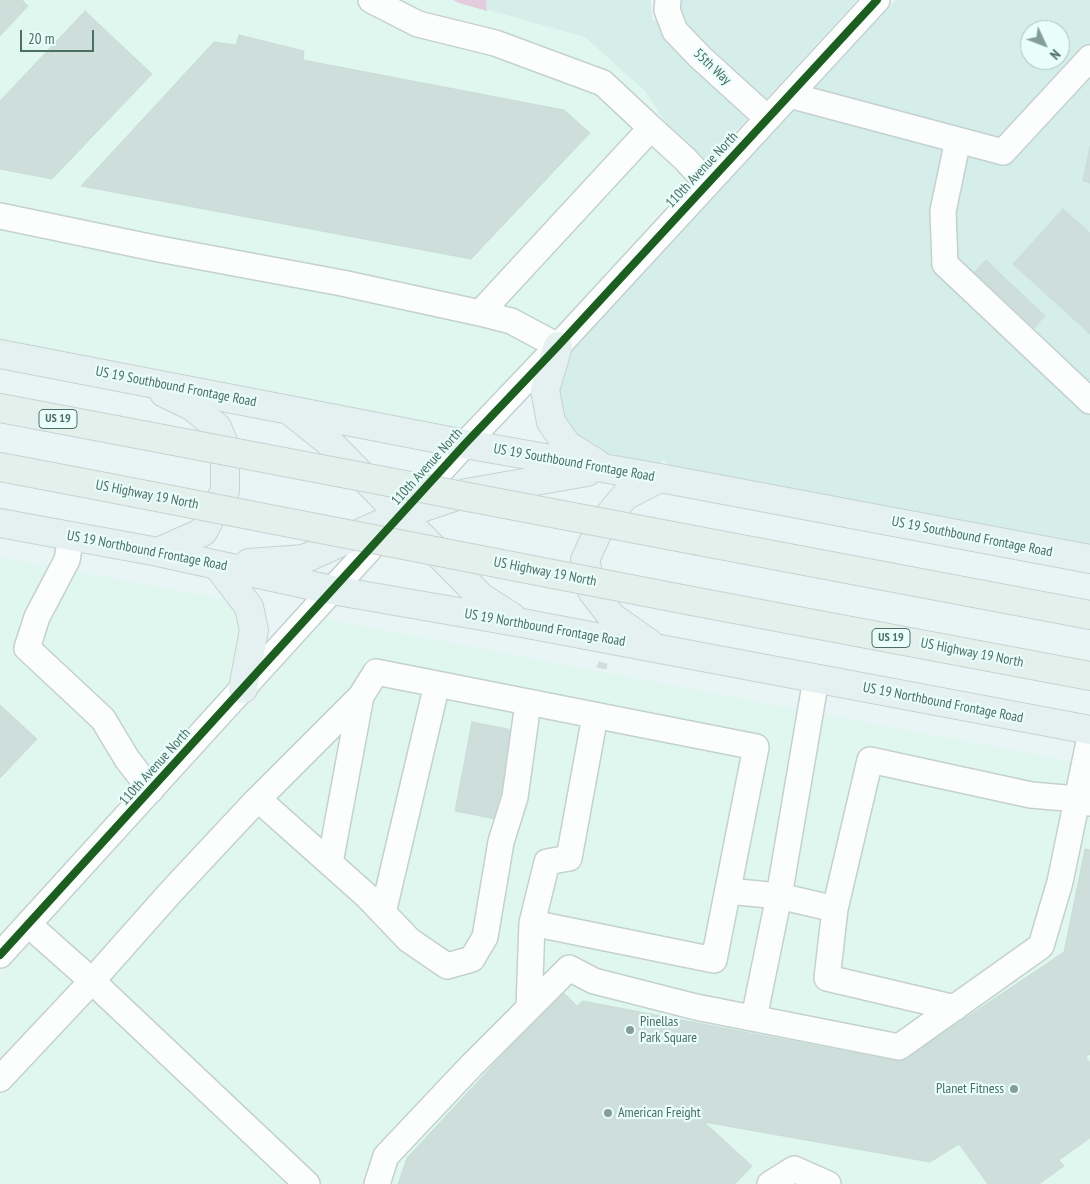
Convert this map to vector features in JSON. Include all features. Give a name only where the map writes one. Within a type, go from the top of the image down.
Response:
[{"type":"highway","name":"US 19","points":[[0,408],[1090,615]]},
{"type":"highway","name":"US Highway 19 North","points":[[0,467],[1090,676]]},
{"type":"main road","points":[[558,346],[545,390],[551,422],[567,445],[605,469]]},
{"type":"main road","name":"US 19 Southbound Frontage Road","points":[[0,354],[133,378],[465,444],[660,478],[1090,559]]},
{"type":"main road","points":[[133,378],[193,407],[217,427],[225,446],[225,491],[204,532],[158,552]]},
{"type":"main road","points":[[286,408],[329,442],[481,597],[522,623]]},
{"type":"main road","points":[[217,565],[304,559],[400,515],[466,494],[605,469]]},
{"type":"main road","points":[[657,649],[612,617],[592,591],[584,560],[602,524],[625,496],[660,478]]},
{"type":"main road","name":"US 19 Northbound Frontage Road","points":[[0,523],[158,552],[332,590],[522,623],[1090,730]]},
{"type":"main road","points":[[217,565],[248,607],[254,630],[243,689]]},
{"type":"street","points":[[371,0],[418,24],[495,43],[603,82],[685,160],[706,183]]},
{"type":"street","name":"110th Avenue North","points":[[0,955],[465,444],[558,346],[706,183],[877,0]]},
{"type":"street","name":"55th Way","points":[[667,5],[675,31],[700,57],[767,118]]},
{"type":"street","points":[[789,95],[1003,152],[1090,58]]},
{"type":"street","points":[[480,313],[651,128]]},
{"type":"street","points":[[958,140],[943,211],[945,264],[1090,400]]},
{"type":"street","points":[[0,216],[154,248],[342,283],[480,313],[511,321],[558,346]]},
{"type":"street","points":[[71,536],[67,560],[37,617],[27,648],[102,719],[127,759],[151,790]]},
{"type":"street","points":[[0,1079],[258,799],[361,696],[376,672],[756,747],[736,840],[714,960],[532,923]]},
{"type":"street","points":[[754,1018],[779,896],[816,679]]},
{"type":"street","points":[[388,918],[437,684]]},
{"type":"street","points":[[330,863],[361,696]]},
{"type":"street","points":[[258,799],[330,863],[409,940],[447,966],[472,959],[485,937],[501,842],[515,797],[528,703]]},
{"type":"street","points":[[529,1008],[532,923],[547,862],[569,858],[595,716]]},
{"type":"street","points":[[377,1184],[386,1156],[568,968],[594,981],[754,1018],[898,1047],[1041,946],[1084,801],[1090,737]]},
{"type":"street","points":[[954,1008],[827,978],[835,909],[870,760],[1032,795],[1084,801]]},
{"type":"street","points":[[728,891],[779,896],[835,909]]},
{"type":"street","points":[[28,924],[92,981],[307,1184]]},
{"type":"street","points":[[770,1184],[794,1169],[828,1184]]},
{"type":"shaded area","points":[[0,0],[453,0],[585,37],[645,91],[698,171],[553,331],[459,429],[291,396],[283,390],[280,393],[136,365],[125,360],[120,363],[0,340]]},
{"type":"shaded area","points":[[453,0],[486,0],[487,11],[459,3]]},
{"type":"shaded area","points":[[486,0],[651,0],[652,19],[657,21],[666,40],[690,65],[748,118],[698,171],[585,37],[487,11]]},
{"type":"shaded area","points":[[682,0],[857,0],[766,99],[709,48],[687,25],[681,9]]},
{"type":"shaded area","points":[[896,0],[1090,0],[1090,545],[668,466],[664,460],[657,464],[616,458],[615,454],[607,455],[576,435],[564,418],[559,392],[570,354]]},
{"type":"shaded area","points":[[0,557],[228,600],[236,611],[240,629],[230,682],[0,934]]},
{"type":"shaded area","points":[[325,619],[1090,765],[1090,1184],[0,1184],[0,976],[248,705],[254,706],[256,696]]},
{"type":"building","points":[[0,0],[22,0],[28,6],[0,36]]},
{"type":"building","points":[[85,11],[152,74],[52,179],[0,169],[0,101]]},
{"type":"building","points":[[239,35],[304,51],[303,60],[564,110],[590,133],[471,259],[81,186],[214,42],[236,45]]},
{"type":"building","points":[[1090,146],[1090,183],[1083,181]]},
{"type":"building","points":[[1063,209],[1090,233],[1090,334],[1013,264]]},
{"type":"building","points":[[986,260],[1045,316],[1031,331],[972,275]]},
{"type":"building","points":[[599,662],[607,664],[606,669],[597,667]]},
{"type":"building","points":[[0,705],[37,739],[0,778]]},
{"type":"building","points":[[472,722],[523,732],[505,821],[455,811]]},
{"type":"building","name":"Pinellas Park Square","points":[[1085,849],[1090,850],[1090,1054],[1086,1057],[1090,1063],[1090,1138],[1059,1160],[1064,1166],[1039,1184],[988,1184],[959,1144],[930,1162],[704,1122],[752,1166],[735,1184],[398,1184],[407,1158],[562,991],[577,1006],[583,1001],[885,1059],[903,1060],[1064,952]]},
{"type":"cycle path","points":[[0,955],[465,444],[558,346],[877,0]]},
{"type":"place","name":"Pinellas Park Square","points":[[630,1030]]},
{"type":"place","name":"Planet Fitness","points":[[1014,1089]]},
{"type":"place","name":"American Freight","points":[[608,1113]]}]
